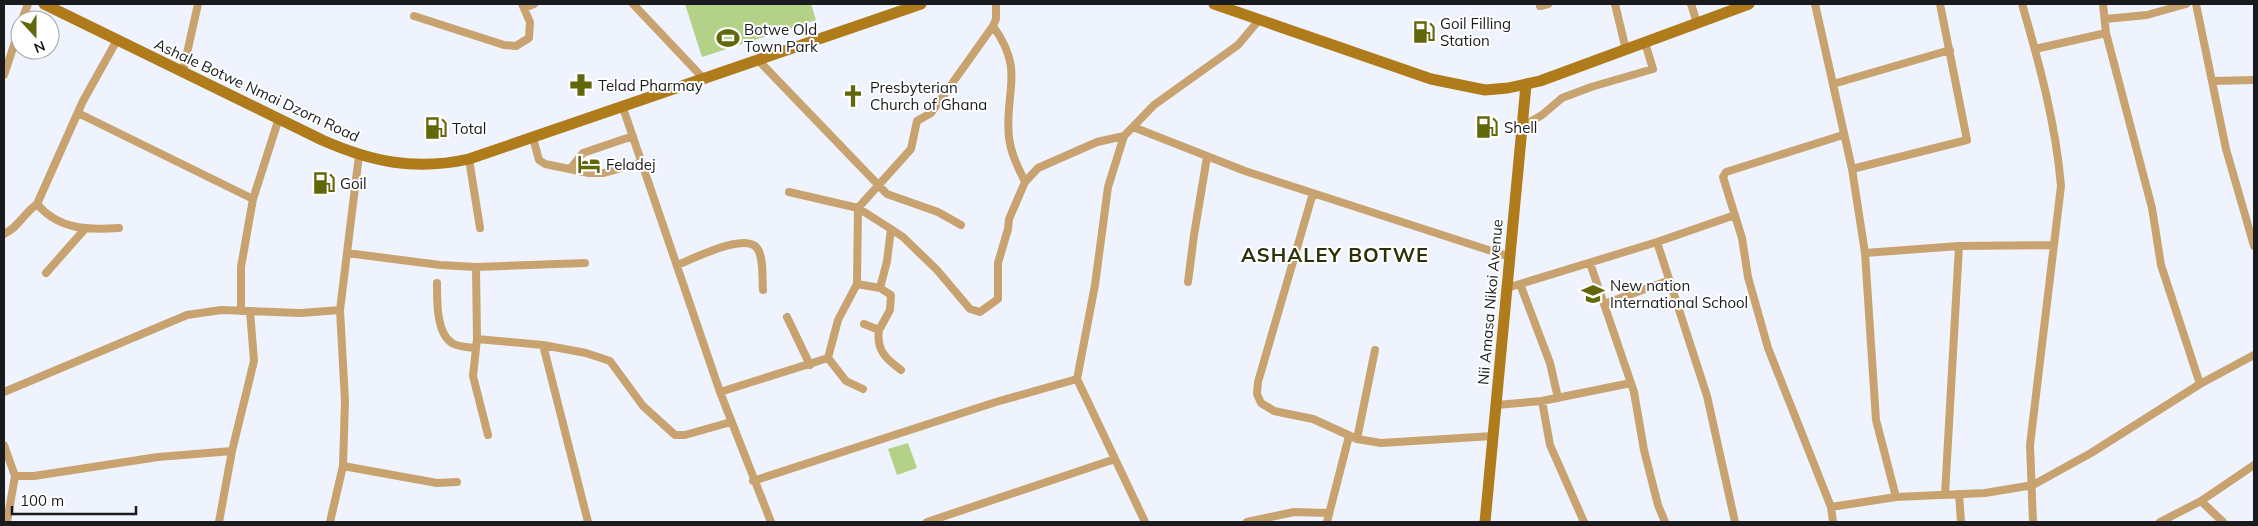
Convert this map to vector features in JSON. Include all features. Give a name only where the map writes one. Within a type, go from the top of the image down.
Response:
[{"type":"main road","name":"Ashale Botwe Nmai Dzorn Road","points":[[44,4],[59,7],[117,40],[322,140],[359,154],[386,162],[405,165],[450,163],[469,159],[921,4]]},
{"type":"main road","points":[[1214,4],[1431,79],[1485,90],[1526,85],[1749,4]]},
{"type":"main road","name":"Nii Amasa Nikoi Avenue","points":[[1485,522],[1526,85]]},
{"type":"street","points":[[183,71],[198,4]]},
{"type":"street","points":[[414,16],[504,45],[516,46],[529,38],[530,22],[523,6],[534,4]]},
{"type":"street","points":[[633,4],[704,79]]},
{"type":"street","points":[[828,358],[838,320],[858,284],[858,208],[877,184],[911,149],[917,121],[931,113],[993,26],[996,19],[996,4]]},
{"type":"street","points":[[1615,4],[1626,50]]},
{"type":"street","points":[[1691,4],[1697,23]]},
{"type":"street","points":[[1815,4],[1852,169],[1865,253],[1876,420],[1896,497]]},
{"type":"street","points":[[1852,169],[1967,140],[1940,4]]},
{"type":"street","points":[[2022,4],[2035,49],[2059,163],[2060,186],[2030,445],[2033,522]]},
{"type":"street","points":[[2104,4],[2106,33],[2152,208],[2160,266],[2200,384]]},
{"type":"street","points":[[2105,19],[2147,15],[2186,4]]},
{"type":"street","points":[[2196,4],[2226,149],[2254,246]]},
{"type":"street","points":[[1145,522],[1077,378],[1095,285],[1108,187],[1124,136],[1154,105],[1238,45],[1259,20]]},
{"type":"street","points":[[993,26],[1006,43],[1010,55],[1012,88],[1009,138],[1013,158],[1025,182]]},
{"type":"street","points":[[2035,49],[2106,33]]},
{"type":"street","points":[[4,234],[16,226],[27,211],[37,204],[78,113],[117,40]]},
{"type":"street","points":[[1521,126],[1542,115],[1562,98],[1591,86],[1653,69],[1645,43]]},
{"type":"street","points":[[1833,84],[1950,50]]},
{"type":"street","points":[[4,74],[10,56]]},
{"type":"street","points":[[759,61],[887,194],[938,212],[961,225]]},
{"type":"street","points":[[2213,81],[2254,80]]},
{"type":"street","points":[[622,105],[720,392],[753,481],[771,522]]},
{"type":"street","points":[[78,113],[253,198]]},
{"type":"street","points":[[241,311],[242,268],[253,198],[279,118]]},
{"type":"street","points":[[1133,127],[1207,157],[1510,257]]},
{"type":"street","points":[[1831,522],[1831,507],[1768,348],[1748,277],[1742,238],[1723,177],[1726,172],[1843,135]]},
{"type":"street","points":[[570,169],[583,153],[633,136]]},
{"type":"street","points":[[789,192],[858,208],[903,237],[937,270],[970,309],[980,312],[998,299],[996,272],[1009,219],[1025,182],[1038,168],[1097,142],[1124,136]]},
{"type":"street","points":[[533,138],[541,163],[604,173],[642,162]]},
{"type":"street","points":[[330,522],[343,466],[345,401],[340,310],[359,154]]},
{"type":"street","points":[[1188,282],[1207,157]]},
{"type":"street","points":[[469,159],[480,228]]},
{"type":"street","points":[[1313,193],[1258,382],[1257,394],[1260,403],[1274,411],[1314,418],[1353,437],[1381,443],[1493,436]]},
{"type":"street","points":[[37,204],[44,213],[84,230],[118,228]]},
{"type":"street","points":[[1507,288],[1657,242],[1735,215]]},
{"type":"street","points":[[880,288],[887,261],[891,229]]},
{"type":"street","points":[[46,273],[84,230]]},
{"type":"street","points":[[677,265],[738,242],[750,243],[756,247],[760,254],[763,290]]},
{"type":"street","points":[[1657,242],[1707,396],[1735,522]]},
{"type":"street","points":[[1865,253],[1959,246],[2053,245]]},
{"type":"street","points":[[1945,495],[1959,246]]},
{"type":"street","points":[[347,253],[440,265],[476,267],[586,263]]},
{"type":"street","points":[[1590,263],[1631,383],[1644,450],[1658,505],[1665,522]]},
{"type":"street","points":[[476,267],[477,339],[473,376],[488,435]]},
{"type":"street","points":[[1604,304],[1670,280]]},
{"type":"street","points":[[437,283],[437,314],[447,339],[453,344],[475,348]]},
{"type":"street","points":[[858,284],[880,288],[891,295],[890,310],[879,330],[878,340],[881,351],[901,370]]},
{"type":"street","points":[[1520,284],[1550,363],[1558,398]]},
{"type":"street","points":[[4,392],[187,316],[221,310],[301,312],[340,310]]},
{"type":"street","points":[[219,522],[232,451],[254,361],[250,311]]},
{"type":"street","points":[[787,317],[810,365]]},
{"type":"street","points":[[864,324],[879,330]]},
{"type":"street","points":[[477,339],[543,345],[586,353],[610,362],[643,406],[675,435],[685,435],[731,422]]},
{"type":"street","points":[[543,345],[588,522]]},
{"type":"street","points":[[1326,522],[1353,437],[1375,350]]},
{"type":"street","points":[[1831,507],[1896,497],[1984,493],[2033,484],[2091,453],[2200,384],[2254,356]]},
{"type":"street","points":[[720,392],[828,358]]},
{"type":"street","points":[[828,358],[846,382],[863,389]]},
{"type":"street","points":[[753,481],[996,402],[1077,378]]},
{"type":"street","points":[[1496,404],[1542,401],[1631,383]]},
{"type":"street","points":[[1542,401],[1550,445],[1584,522]]},
{"type":"street","points":[[4,444],[15,476],[7,522]]},
{"type":"street","points":[[15,476],[34,476],[158,457],[232,451]]},
{"type":"street","points":[[928,522],[1115,459]]},
{"type":"street","points":[[2160,522],[2201,500],[2254,465]]},
{"type":"street","points":[[343,466],[437,483],[457,482]]},
{"type":"street","points":[[1959,494],[1961,522]]},
{"type":"street","points":[[2201,500],[2223,522]]},
{"type":"street","points":[[1247,522],[1294,512],[1328,513]]},
{"type":"green space","name":"Botwe Old Town Park","points":[[685,4],[811,4],[816,20],[702,57]]},
{"type":"green space","points":[[908,443],[917,468],[897,475],[888,449]]},
{"type":"place","name":"Goil Filling Station","points":[[1424,32]]},
{"type":"place","name":"Botwe Old Town Park","points":[[728,38]]},
{"type":"place","name":"Telad Pharmay","points":[[581,85]]},
{"type":"place","name":"Presbyterian Church of Ghana","points":[[853,96]]},
{"type":"place","name":"Shell","points":[[1487,127]]},
{"type":"place","name":"Total","points":[[436,128]]},
{"type":"place","name":"Feladej","points":[[589,164]]},
{"type":"place","name":"Goil","points":[[324,183]]},
{"type":"place","name":"New nation International School","points":[[1593,294]]},
{"type":"district","name":"ASHALEY BOTWE","points":[[1335,254]]}]
